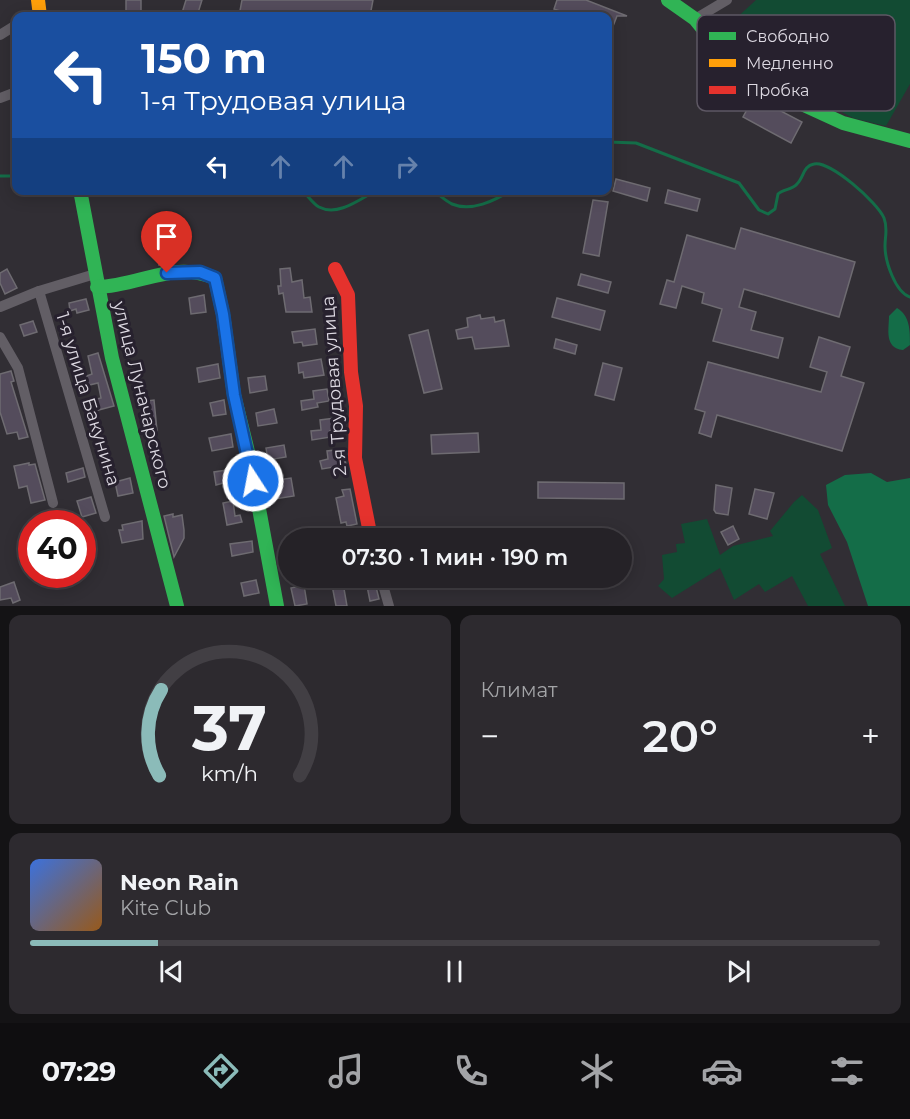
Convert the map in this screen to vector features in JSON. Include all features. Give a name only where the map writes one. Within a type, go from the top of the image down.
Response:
[{"type":"street","points":[[668,0],[697,21]]},
{"type":"street","points":[[702,15],[727,0]]},
{"type":"street","points":[[816,111],[843,123],[910,141]]},
{"type":"street","name":"улица Луначарского","points":[[81,195],[112,358],[177,606]]},
{"type":"street","name":"2-я Трудовая улица","points":[[335,269],[348,295],[351,372],[357,406],[355,458],[369,528]]},
{"type":"street","points":[[0,307],[39,291],[96,280],[116,288],[152,276],[183,271],[200,272],[215,278],[223,314],[234,395],[277,606]]},
{"type":"street","name":"1-я улица Бакунина","points":[[39,291],[105,517]]},
{"type":"street","points":[[0,337],[18,368],[54,503]]},
{"type":"street","points":[[384,588],[389,606]]},
{"type":"shaded area","points":[[756,0],[910,0],[910,84],[895,110],[895,15],[740,15]]},
{"type":"shaded area","points":[[840,111],[895,111],[886,126],[853,118]]},
{"type":"shaded area","points":[[897,308],[905,315],[909,329],[910,345],[903,350],[893,346],[888,332],[889,316]]},
{"type":"shaded area","points":[[871,473],[887,482],[910,478],[910,606],[868,606],[847,542],[828,505],[826,485],[845,475]]},
{"type":"shaded area","points":[[802,495],[818,510],[832,548],[820,554],[845,606],[808,606],[792,576],[765,592],[759,584],[734,600],[720,568],[672,598],[658,586],[664,579],[662,555],[677,552],[676,544],[685,543],[681,524],[707,519],[720,555],[733,546],[773,536],[770,531]]},
{"type":"building","points":[[126,0],[141,0],[141,11],[126,11]]},
{"type":"building","points":[[186,0],[202,0],[198,12],[182,12]]},
{"type":"building","points":[[242,0],[373,0],[371,12],[240,12]]},
{"type":"building","points":[[557,0],[586,0],[627,16],[617,16],[612,29],[612,12],[563,12],[554,9]]},
{"type":"building","points":[[746,111],[781,111],[802,122],[791,143],[743,117]]},
{"type":"building","points":[[616,179],[650,188],[647,201],[613,191]]},
{"type":"building","points":[[668,190],[700,199],[697,211],[665,203]]},
{"type":"building","points":[[593,200],[608,202],[599,256],[583,253]]},
{"type":"building","points":[[741,228],[855,262],[839,317],[744,289],[739,307],[756,312],[751,330],[783,338],[778,358],[713,341],[722,309],[702,303],[704,293],[682,286],[676,308],[660,304],[667,280],[674,282],[687,235],[735,249]]},
{"type":"building","points":[[171,246],[173,262],[159,265],[156,248]]},
{"type":"building","points":[[290,268],[292,282],[302,280],[304,298],[310,297],[312,312],[286,312],[283,293],[279,294],[278,286],[281,286],[280,269]]},
{"type":"building","points":[[7,269],[17,288],[5,294],[0,283],[0,273]]},
{"type":"building","points":[[581,274],[611,282],[608,293],[578,285]]},
{"type":"building","points":[[204,295],[206,312],[191,314],[189,298]]},
{"type":"building","points":[[557,298],[605,311],[600,330],[552,317]]},
{"type":"building","points":[[86,299],[89,310],[77,313],[76,309],[70,311],[69,303]]},
{"type":"building","points":[[480,315],[481,319],[494,317],[495,322],[504,320],[509,346],[475,349],[472,337],[458,339],[456,330],[468,327],[467,318]]},
{"type":"building","points":[[33,321],[37,332],[24,336],[20,325]]},
{"type":"building","points":[[315,329],[317,344],[303,346],[302,342],[294,343],[292,332]]},
{"type":"building","points":[[428,330],[442,389],[424,393],[409,335]]},
{"type":"building","points":[[819,337],[850,347],[841,376],[864,383],[842,451],[717,415],[711,437],[699,433],[705,412],[695,409],[708,362],[821,392],[827,372],[810,367]]},
{"type":"building","points":[[556,339],[577,345],[575,354],[554,348]]},
{"type":"building","points":[[98,353],[114,406],[91,412],[88,401],[101,398],[98,383],[81,387],[79,379],[92,374],[88,356]]},
{"type":"building","points":[[321,359],[324,375],[304,378],[303,372],[299,373],[298,363]]},
{"type":"building","points":[[603,363],[622,368],[614,400],[595,395]]},
{"type":"building","points":[[218,364],[220,378],[199,382],[197,368]]},
{"type":"building","points":[[11,371],[14,381],[11,382],[28,437],[19,439],[17,432],[7,434],[0,412],[0,374]]},
{"type":"building","points":[[265,376],[267,390],[250,393],[248,378]]},
{"type":"building","points":[[327,389],[329,401],[317,403],[318,407],[302,410],[301,401],[314,399],[313,391]]},
{"type":"building","points":[[154,400],[157,431],[146,433],[140,402]]},
{"type":"building","points":[[224,400],[226,414],[213,416],[210,403]]},
{"type":"building","points":[[274,409],[277,423],[258,426],[256,413]]},
{"type":"building","points":[[335,418],[337,430],[330,431],[331,437],[312,440],[311,431],[321,430],[320,420]]},
{"type":"building","points":[[478,433],[479,452],[432,454],[431,435]]},
{"type":"building","points":[[231,434],[233,447],[212,451],[209,438]]},
{"type":"building","points":[[284,445],[286,457],[268,460],[266,448]]},
{"type":"building","points":[[343,449],[346,465],[322,469],[320,461],[328,459],[327,451]]},
{"type":"building","points":[[29,463],[29,465],[35,464],[45,500],[31,503],[27,486],[19,488],[14,466]]},
{"type":"building","points":[[83,468],[85,477],[68,482],[66,473]]},
{"type":"building","points":[[240,468],[242,478],[216,485],[214,472]]},
{"type":"building","points":[[130,478],[133,493],[118,496],[115,482]]},
{"type":"building","points":[[291,478],[294,496],[275,499],[273,491],[266,492],[264,482]]},
{"type":"building","points":[[538,482],[624,483],[624,499],[538,498]]},
{"type":"building","points":[[716,485],[732,488],[728,515],[716,513],[714,510]]},
{"type":"building","points":[[350,489],[357,524],[347,526],[346,522],[341,523],[336,498],[344,496],[342,490]]},
{"type":"building","points":[[755,489],[774,493],[767,519],[749,514]]},
{"type":"building","points":[[91,497],[95,510],[80,510],[77,501]]},
{"type":"building","points":[[233,501],[235,516],[240,515],[242,522],[227,525],[223,503]]},
{"type":"building","points":[[173,514],[173,517],[182,515],[184,530],[184,538],[174,557],[164,516]]},
{"type":"building","points":[[142,521],[143,539],[122,543],[119,530],[123,530],[122,525]]},
{"type":"building","points":[[733,526],[739,539],[728,545],[721,532]]},
{"type":"building","points":[[252,541],[253,552],[232,556],[230,544]]},
{"type":"building","points":[[256,580],[259,593],[244,596],[241,583]]},
{"type":"building","points":[[14,582],[20,600],[13,603],[11,598],[0,600],[0,587]]},
{"type":"building","points":[[291,588],[304,588],[307,604],[295,606]]},
{"type":"building","points":[[333,588],[344,588],[347,606],[336,606]]},
{"type":"building","points":[[367,588],[376,588],[379,599],[370,601]]},
{"type":"waterway","points":[[612,142],[636,143],[739,183],[759,210],[768,214],[775,209],[778,194],[795,186],[810,165],[821,165],[831,169],[853,184],[880,211],[886,225],[885,252],[889,267],[895,283],[910,297]]},
{"type":"waterway","points":[[0,176],[12,176]]},
{"type":"waterway","points":[[306,195],[326,210],[349,206],[368,195]]},
{"type":"waterway","points":[[439,195],[452,204],[467,207],[503,195]]},
{"type":"traffic: fast","points":[[668,0],[697,21]]},
{"type":"traffic: fast","points":[[817,111],[843,123],[910,141]]},
{"type":"traffic: fast","points":[[81,195],[112,358],[177,606]]},
{"type":"traffic: fast","points":[[97,287],[113,286],[171,273],[200,273],[215,278],[223,314],[234,395],[250,460],[277,606]]},
{"type":"traffic: slow","points":[[38,0],[40,12]]},
{"type":"traffic: jam","points":[[335,269],[348,295],[351,372],[356,406],[355,458],[369,528]]},
{"type":"route","points":[[167,273],[200,272],[215,278],[223,314],[234,395],[253,481]]}]
